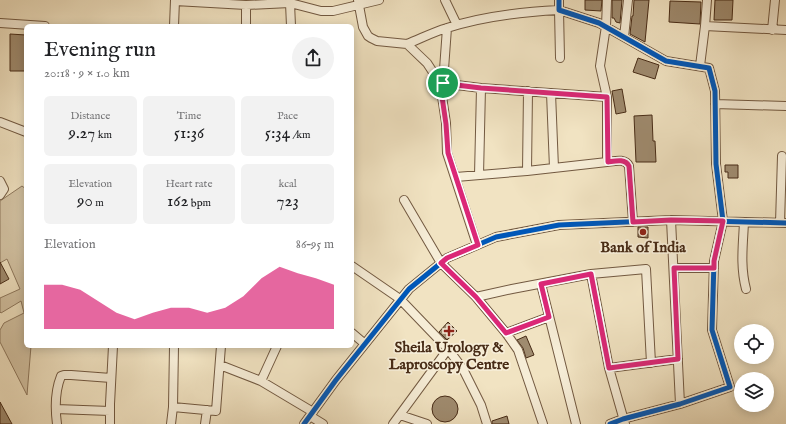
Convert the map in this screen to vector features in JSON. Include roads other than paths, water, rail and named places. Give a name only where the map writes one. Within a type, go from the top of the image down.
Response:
[{"type":"street","points":[[174,24],[175,1],[246,6],[290,3],[321,11],[333,11],[358,2],[379,0]]},
{"type":"street","points":[[445,0],[457,25]]},
{"type":"street","points":[[559,0],[560,58]]},
{"type":"street","points":[[607,0],[606,26],[600,66],[607,97],[608,162]]},
{"type":"street","points":[[624,37],[628,0]]},
{"type":"street","points":[[700,66],[707,0]]},
{"type":"street","points":[[772,30],[775,0]]},
{"type":"street","points":[[358,2],[363,27],[371,38],[377,41],[407,44],[447,28],[474,21],[511,14],[559,10],[600,22],[666,61],[709,68],[715,92],[716,164],[723,221],[714,261],[712,330],[730,387],[624,422],[610,424]]},
{"type":"street","points":[[290,3],[291,24]]},
{"type":"street","points":[[246,6],[246,24]]},
{"type":"street","points":[[0,24],[24,25]]},
{"type":"street","points":[[705,26],[786,30]]},
{"type":"street","points":[[447,28],[442,83],[448,153],[478,245]]},
{"type":"street","points":[[407,44],[427,64],[442,83],[481,88],[607,97]]},
{"type":"street","points":[[479,175],[481,88]]},
{"type":"street","points":[[527,171],[528,91]]},
{"type":"street","points":[[551,93],[554,168]]},
{"type":"street","points":[[715,104],[786,106]]},
{"type":"street","points":[[0,122],[24,131]]},
{"type":"street","points":[[304,424],[336,380],[400,299],[409,289],[447,258],[496,237],[559,225],[671,220],[783,223],[782,156]]},
{"type":"street","points":[[456,177],[625,161],[629,166],[633,222]]},
{"type":"street","points":[[0,181],[4,189],[0,195]]},
{"type":"street","points":[[404,200],[441,263],[476,297],[518,350],[543,424]]},
{"type":"street","points":[[671,220],[680,404]]},
{"type":"street","points":[[744,222],[742,267],[746,289]]},
{"type":"street","points":[[354,267],[400,299],[448,349],[463,369],[487,424]]},
{"type":"street","points":[[674,268],[714,268]]},
{"type":"street","points":[[476,297],[591,274],[646,270],[651,363]]},
{"type":"street","points":[[591,274],[609,368],[624,422]]},
{"type":"street","points":[[541,284],[576,424]]},
{"type":"street","points":[[506,333],[549,317]]},
{"type":"street","points":[[354,335],[365,344]]},
{"type":"street","points":[[110,424],[113,348]]},
{"type":"street","points":[[171,424],[173,407],[174,348]]},
{"type":"street","points":[[173,407],[216,411],[221,348]]},
{"type":"street","points":[[261,381],[276,348]]},
{"type":"street","points":[[393,424],[448,349]]},
{"type":"street","points":[[609,368],[678,359]]},
{"type":"street","points":[[220,365],[261,381],[324,424]]},
{"type":"street","points":[[57,424],[56,409],[58,387],[61,376],[71,374],[111,378]]},
{"type":"street","points":[[56,409],[110,411]]},
{"type":"street","points":[[205,424],[207,410]]},
{"type":"street","points":[[400,415],[427,424]]},
{"type":"place","name":"Bank of India","points":[[643,232]]},
{"type":"place","name":"Sheila Urology & Laproscopy Centre","points":[[449,331]]}]
